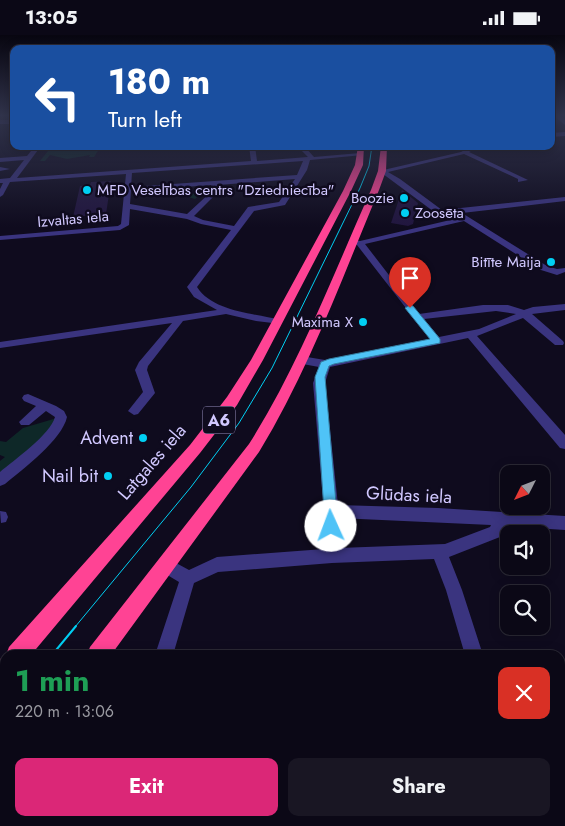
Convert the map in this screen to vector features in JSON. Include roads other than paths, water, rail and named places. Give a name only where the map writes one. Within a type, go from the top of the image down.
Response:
[{"type":"highway","name":"Latgales iela","points":[[21,650],[216,424],[232,401],[277,322],[347,191],[354,176],[360,153]]},
{"type":"highway","name":"A6","points":[[102,650],[254,448],[281,403],[356,242],[382,171],[383,153]]},
{"type":"street","points":[[0,195],[33,153]]},
{"type":"street","points":[[253,153],[254,163]]},
{"type":"street","points":[[305,153],[310,159]]},
{"type":"street","points":[[0,181],[310,159],[349,153]]},
{"type":"street","points":[[382,171],[460,153]]},
{"type":"street","points":[[466,153],[525,180],[520,181]]},
{"type":"street","points":[[0,160],[29,158]]},
{"type":"street","points":[[277,322],[206,303],[195,294],[192,287],[251,209],[257,206],[277,206],[282,203],[310,159]]},
{"type":"street","points":[[382,171],[398,180],[451,221]]},
{"type":"street","name":"Izvaltas iela","points":[[0,238],[120,228],[125,225],[129,172]]},
{"type":"street","points":[[128,189],[299,177]]},
{"type":"street","points":[[189,217],[216,191],[214,182]]},
{"type":"street","points":[[440,212],[455,212],[565,199]]},
{"type":"street","points":[[127,206],[189,217],[201,222],[235,228]]},
{"type":"street","points":[[455,212],[544,268],[557,272],[563,271]]},
{"type":"street","points":[[437,341],[356,242],[464,219]]},
{"type":"street","points":[[301,361],[325,364],[482,332],[533,310],[565,307]]},
{"type":"street","points":[[417,317],[499,308],[515,309],[537,322],[559,343]]},
{"type":"street","points":[[0,345],[180,319],[228,310]]},
{"type":"street","points":[[134,411],[149,393],[141,370],[143,365],[180,319]]},
{"type":"street","points":[[470,334],[565,445]]},
{"type":"street","points":[[325,364],[319,383],[331,511],[332,556]]},
{"type":"street","points":[[0,480],[59,425],[62,420],[61,415],[28,398]]},
{"type":"street","points":[[25,422],[45,406]]},
{"type":"street","name":"Glūdas iela","points":[[331,511],[383,512],[501,519],[534,523],[565,523]]},
{"type":"street","points":[[166,650],[188,578],[217,565],[332,556],[439,552],[495,532],[501,519]]},
{"type":"street","points":[[439,552],[454,590],[472,650]]},
{"type":"street","points":[[166,565],[188,578]]},
{"type":"tram line","points":[[75,627],[191,487],[239,423],[272,368],[360,188],[369,166],[371,153]]},
{"type":"tram line","points":[[56,650],[76,626]]},
{"type":"place","name":"MFD Veselības centrs \"Dziedniecība\"","points":[[87,190]]},
{"type":"place","name":"Boozie","points":[[404,198]]},
{"type":"place","name":"Zoosēta","points":[[405,213]]},
{"type":"place","name":"Bitīte Maija","points":[[551,262]]},
{"type":"place","name":"Maxima X","points":[[363,322]]},
{"type":"place","name":"Advent","points":[[143,438]]},
{"type":"place","name":"Nail bit","points":[[108,476]]}]
